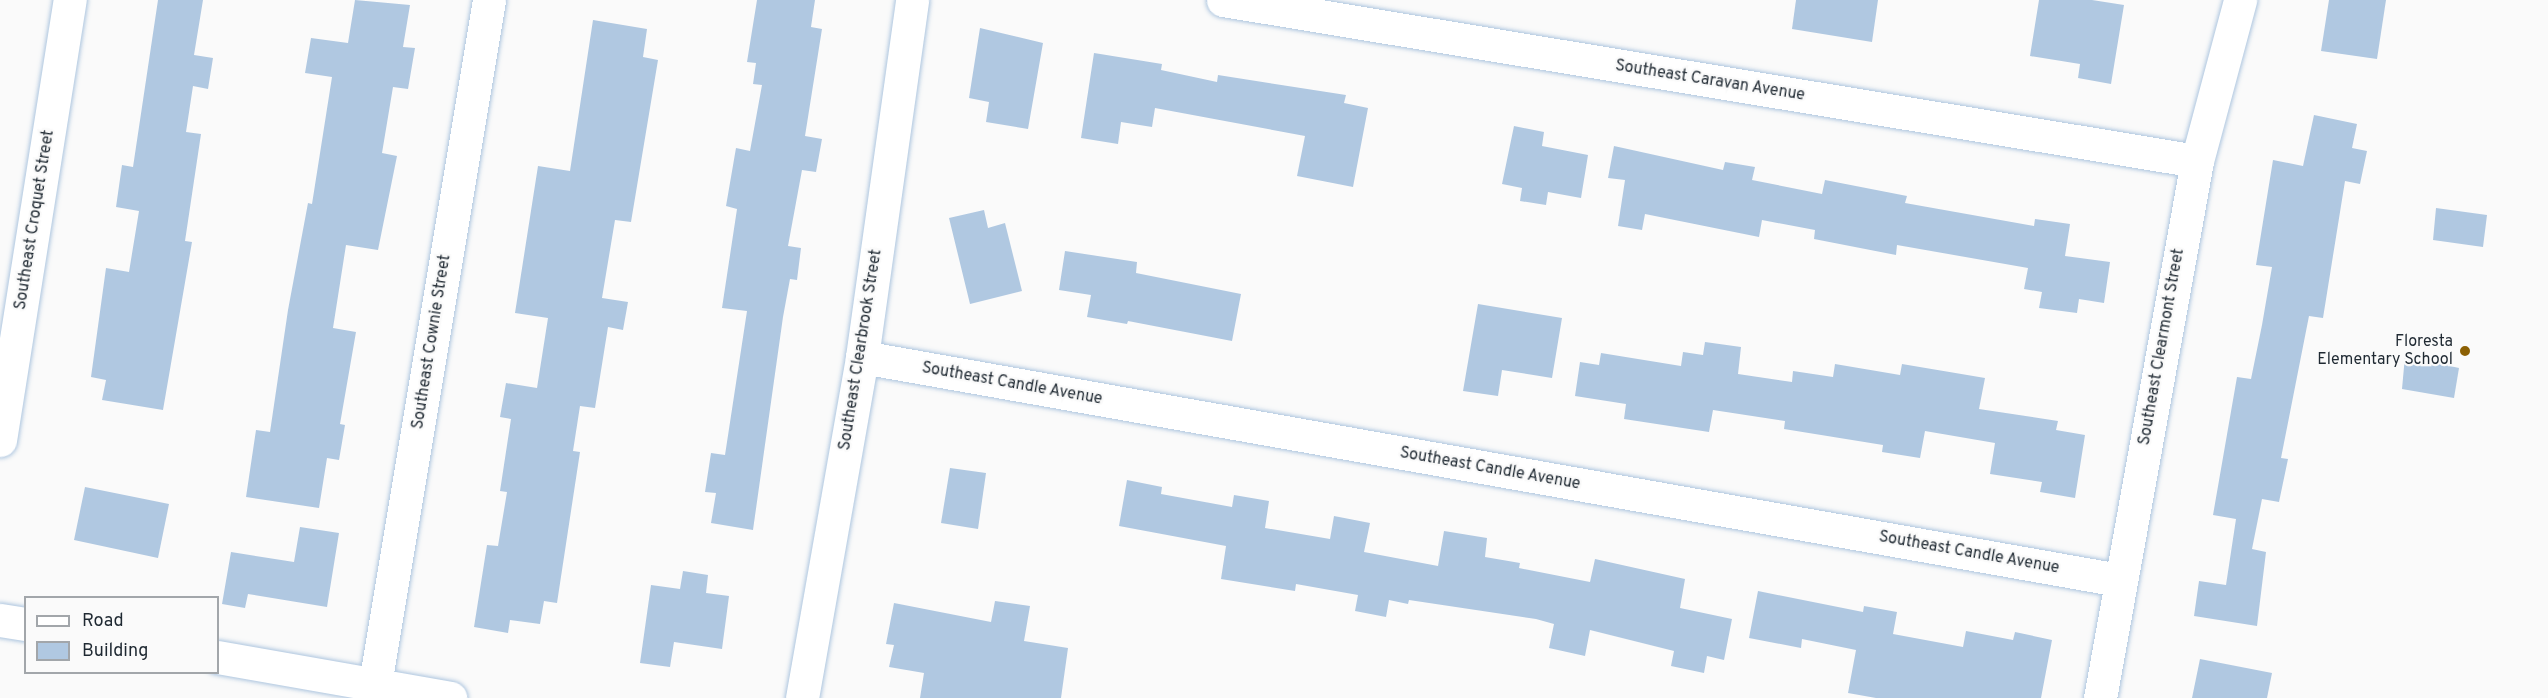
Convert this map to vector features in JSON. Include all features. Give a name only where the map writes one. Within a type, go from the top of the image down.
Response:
[{"type":"street","name":"Southeast Croquet Street","points":[[0,440],[70,0]]},
{"type":"street","name":"Southeast Cownie Street","points":[[375,684],[489,0]]},
{"type":"street","name":"Southeast Clearbrook Street","points":[[802,698],[862,357],[912,0]]},
{"type":"street","name":"Southeast Caravan Avenue","points":[[1223,0],[1308,8],[2197,161]]},
{"type":"street","name":"Southeast Clearmont Street","points":[[2100,698],[2119,580],[2197,161],[2240,0]]},
{"type":"street","name":"Southeast Candle Avenue","points":[[862,357],[2119,580]]},
{"type":"street","points":[[0,620],[24,624]]},
{"type":"street","points":[[219,657],[450,698]]},
{"type":"building","points":[[158,0],[203,0],[194,55],[213,58],[208,89],[193,86],[186,132],[201,134],[185,241],[192,242],[163,410],[102,400],[106,380],[91,377],[106,268],[129,272],[139,211],[116,207],[122,165],[133,167]]},
{"type":"building","points":[[355,0],[410,5],[403,47],[415,48],[408,89],[393,87],[382,153],[397,156],[378,250],[346,245],[333,328],[356,332],[340,424],[345,425],[339,460],[327,458],[319,508],[246,497],[256,430],[270,432],[288,310],[308,203],[312,204],[332,77],[305,73],[311,38],[348,43]]},
{"type":"building","points":[[757,0],[815,0],[811,27],[822,29],[805,136],[822,139],[816,172],[802,170],[788,246],[801,248],[797,280],[790,279],[783,317],[753,530],[711,523],[716,493],[705,492],[711,453],[725,455],[747,311],[722,308],[737,209],[726,206],[736,148],[750,151],[762,85],[753,84],[756,63],[747,62]]},
{"type":"building","points":[[1796,0],[1878,0],[1872,42],[1792,29]]},
{"type":"building","points":[[2039,0],[2092,0],[2124,5],[2111,84],[2078,78],[2080,64],[2030,56]]},
{"type":"building","points":[[2329,0],[2386,0],[2377,59],[2321,51]]},
{"type":"building","points":[[593,20],[647,29],[643,57],[658,60],[631,222],[615,220],[602,298],[628,302],[623,330],[608,327],[595,408],[580,406],[573,451],[580,452],[557,603],[544,601],[540,624],[510,620],[508,633],[474,627],[487,545],[498,546],[507,492],[500,491],[511,419],[500,417],[506,383],[537,388],[548,318],[515,313],[538,166],[570,171]]},
{"type":"building","points":[[980,28],[1043,43],[1028,129],[986,122],[989,102],[969,98]]},
{"type":"building","points":[[1094,53],[1162,64],[1161,70],[1217,82],[1218,75],[1346,95],[1344,103],[1368,108],[1353,187],[1297,176],[1305,136],[1155,108],[1152,127],[1121,122],[1118,144],[1081,138]]},
{"type":"building","points":[[2314,115],[2357,124],[2352,148],[2367,151],[2360,184],[2345,181],[2323,318],[2309,316],[2281,458],[2288,459],[2279,502],[2262,499],[2252,549],[2266,552],[2257,626],[2194,616],[2199,581],[2226,585],[2236,519],[2213,515],[2237,377],[2251,379],[2272,267],[2256,265],[2273,160],[2303,166]]},
{"type":"building","points":[[1514,126],[1544,132],[1542,146],[1588,155],[1581,198],[1548,192],[1546,205],[1520,201],[1522,188],[1502,184]]},
{"type":"building","points":[[1614,146],[1723,170],[1725,162],[1755,167],[1752,180],[1822,194],[1825,180],[1907,196],[1905,203],[2034,226],[2035,219],[2070,224],[2065,256],[2110,262],[2104,303],[2079,299],[2077,313],[2039,308],[2042,292],[2024,289],[2028,268],[1897,245],[1896,255],[1814,239],[1815,230],[1762,220],[1759,237],[1645,214],[1642,230],[1618,226],[1625,180],[1608,178]]},
{"type":"building","points":[[2436,208],[2487,215],[2483,247],[2433,240]]},
{"type":"building","points":[[984,210],[988,228],[1005,223],[1022,291],[970,304],[949,218]]},
{"type":"building","points":[[1065,251],[1137,262],[1136,273],[1241,294],[1232,341],[1128,321],[1127,324],[1087,317],[1091,295],[1059,290]]},
{"type":"building","points":[[1478,304],[1562,318],[1552,378],[1502,370],[1498,396],[1463,391]]},
{"type":"building","points":[[1705,342],[1741,347],[1738,374],[1792,382],[1793,371],[1833,377],[1835,364],[1900,375],[1902,364],[1985,378],[1979,409],[2058,421],[2056,430],[2085,435],[2075,498],[2040,492],[2042,482],[1990,474],[1995,443],[1925,431],[1920,458],[1882,452],[1883,445],[1784,429],[1785,421],[1713,410],[1709,432],[1624,419],[1626,404],[1575,396],[1580,362],[1599,365],[1601,353],[1681,366],[1683,352],[1703,355]]},
{"type":"building","points":[[2405,356],[2459,368],[2454,398],[2402,389]]},
{"type":"building","points":[[950,468],[986,473],[978,529],[941,523]]},
{"type":"building","points":[[1127,480],[1162,487],[1161,494],[1232,507],[1234,495],[1269,501],[1265,528],[1330,539],[1334,516],[1370,523],[1364,552],[1438,566],[1444,531],[1487,538],[1485,557],[1520,563],[1519,568],[1590,582],[1595,559],[1685,579],[1680,608],[1732,619],[1724,660],[1707,656],[1704,673],[1671,666],[1674,651],[1590,630],[1585,656],[1549,648],[1554,624],[1536,619],[1409,600],[1408,604],[1389,600],[1386,617],[1355,611],[1358,595],[1296,584],[1295,591],[1221,579],[1226,546],[1119,526]]},
{"type":"building","points":[[85,487],[169,504],[158,558],[74,540]]},
{"type":"building","points":[[300,527],[339,533],[327,607],[248,594],[245,608],[222,604],[231,552],[294,562]]},
{"type":"building","points":[[683,571],[708,575],[706,593],[729,596],[722,649],[674,642],[670,667],[640,663],[651,585],[680,589]]},
{"type":"building","points":[[1758,591],[1863,612],[1864,606],[1897,612],[1893,634],[1963,647],[1966,631],[2013,640],[2015,632],[2052,640],[2041,698],[1876,698],[1848,693],[1856,650],[1802,639],[1801,648],[1749,638]]},
{"type":"building","points":[[995,601],[1030,606],[1024,641],[1068,648],[1061,698],[920,698],[924,673],[889,667],[894,645],[886,644],[894,603],[991,622]]},
{"type":"building","points":[[2200,659],[2272,673],[2267,698],[2192,698]]},
{"type":"place","name":"Floresta Elementary School","points":[[2465,351]]}]
